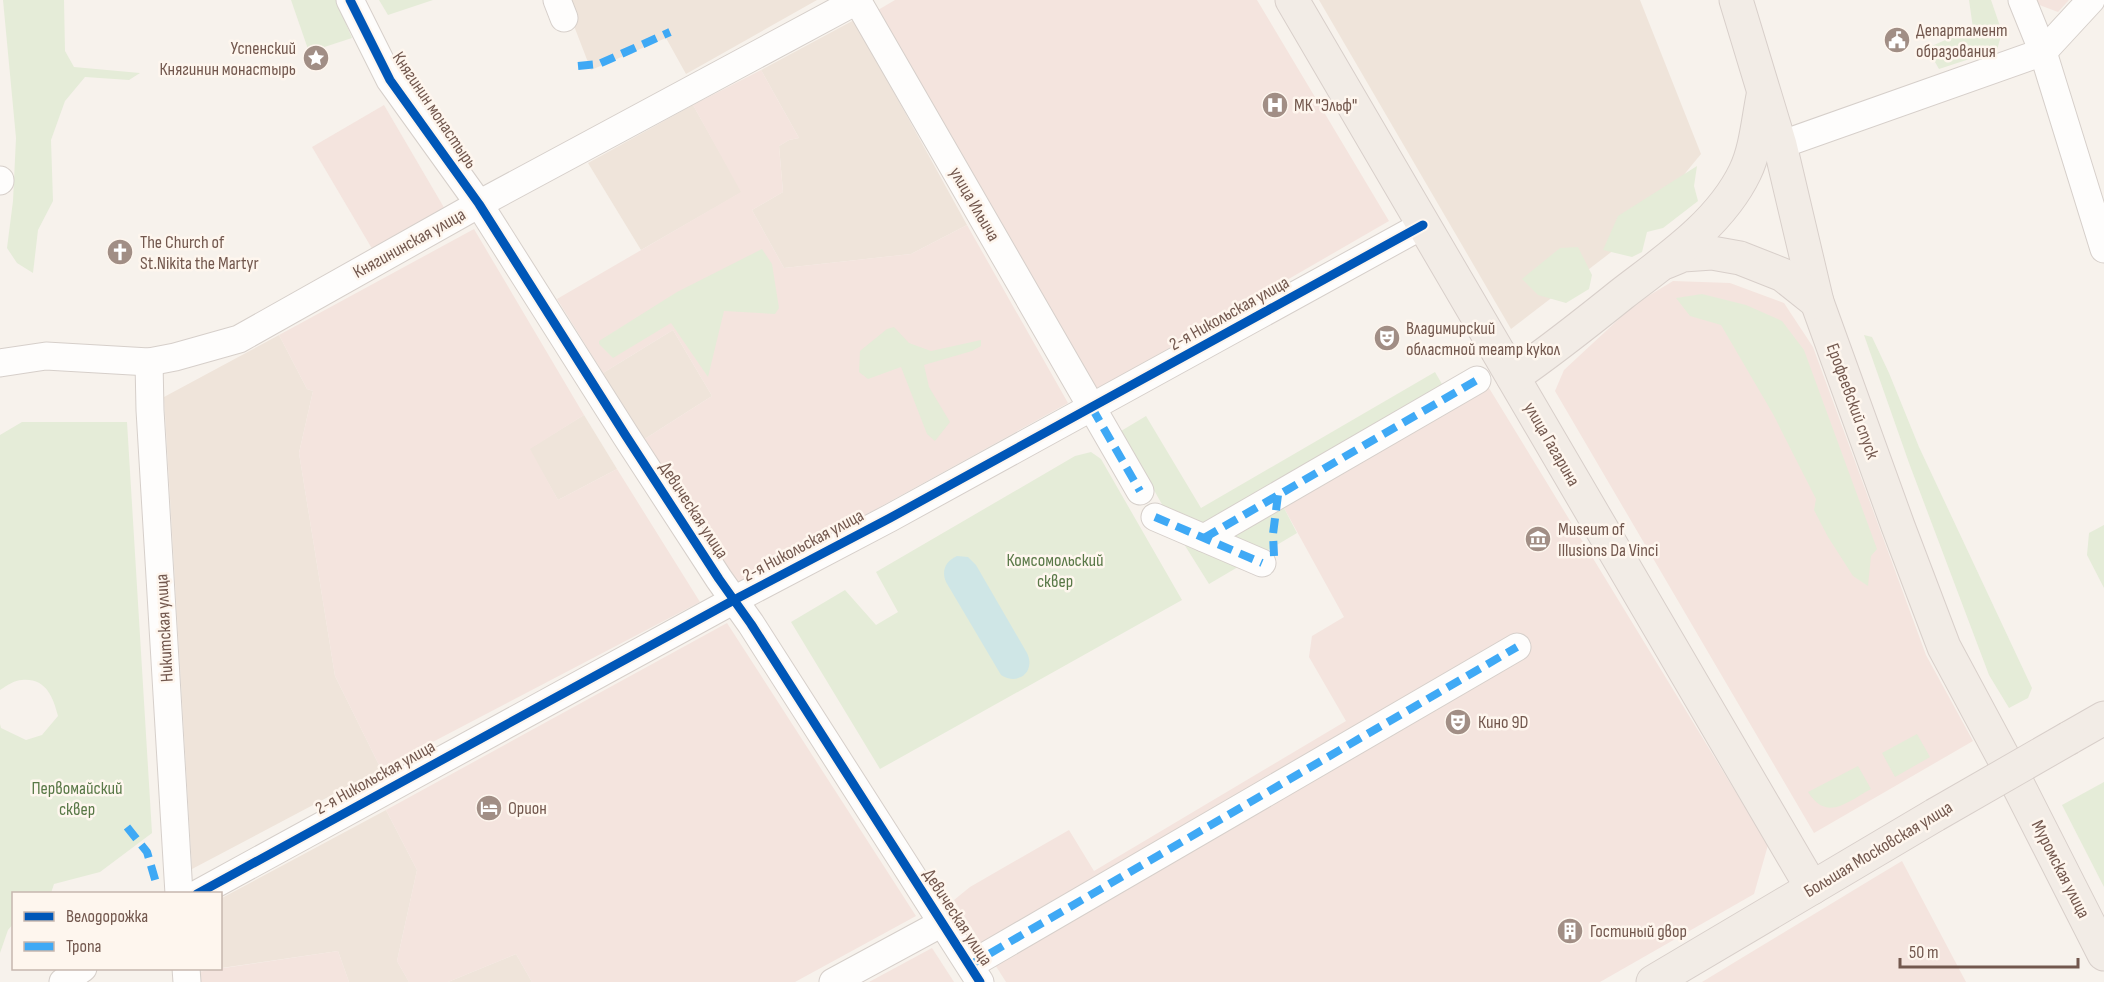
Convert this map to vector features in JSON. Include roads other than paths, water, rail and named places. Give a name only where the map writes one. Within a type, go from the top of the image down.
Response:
[{"type":"main road","name":"улица Гагарина","points":[[1292,0],[1812,888]]},
{"type":"main road","name":"Ерофеевский спуск","points":[[1736,0],[1779,145],[1817,302],[1944,647],[2017,783]]},
{"type":"main road","points":[[1513,377],[1550,352],[1709,222],[1745,172],[1753,147],[1764,92]]},
{"type":"main road","points":[[1660,264],[1683,255],[1712,253],[1740,258],[1783,275],[1817,302]]},
{"type":"main road","name":"Большая Московская улица","points":[[1653,982],[2104,718]]},
{"type":"main road","name":"Муромская улица","points":[[2017,783],[2104,954]]},
{"type":"street","name":"Княгинин монастырь","points":[[350,0],[390,80],[479,204]]},
{"type":"street","name":"Княгининская улица","points":[[0,363],[46,356],[149,362],[239,339],[479,204],[858,0]]},
{"type":"street","name":"улица Ильича","points":[[858,0],[1140,491]]},
{"type":"street","points":[[2022,0],[2043,52],[2104,249]]},
{"type":"street","points":[[1779,145],[2043,52],[2091,0]]},
{"type":"street","name":"Девическая улица","points":[[479,204],[626,436],[975,974]]},
{"type":"street","name":"2-я Никольская улица","points":[[201,892],[734,600],[1092,408],[1423,225]]},
{"type":"street","name":"Никитская улица","points":[[149,362],[179,892]]},
{"type":"street","points":[[1204,538],[1477,380]]},
{"type":"street","points":[[1155,517],[1262,563]]},
{"type":"street","points":[[975,974],[1517,647]]},
{"type":"street","points":[[833,982],[942,923]]},
{"type":"street","points":[[63,982],[81,970]]},
{"type":"place","name":"Департамент образования","points":[[1897,40]]},
{"type":"place","name":"Успенский Княгинин монастырь","points":[[316,58]]},
{"type":"place","name":"МК \"Эльф\"","points":[[1275,105]]},
{"type":"place","name":"The Church of St.Nikita the Martyr","points":[[120,252]]},
{"type":"place","name":"Владимирский областной театр кукол","points":[[1387,338]]},
{"type":"place","name":"Museum of Illusions Da Vinci","points":[[1538,539]]},
{"type":"place","name":"Кино 9D","points":[[1458,722]]},
{"type":"place","name":"Орион","points":[[489,808]]},
{"type":"place","name":"Гостиный двор","points":[[1570,931]]},
{"type":"park label","name":"Комсомольский сквер","points":[[1055,570]]},
{"type":"park label","name":"Первомайский сквер","points":[[77,798]]}]
